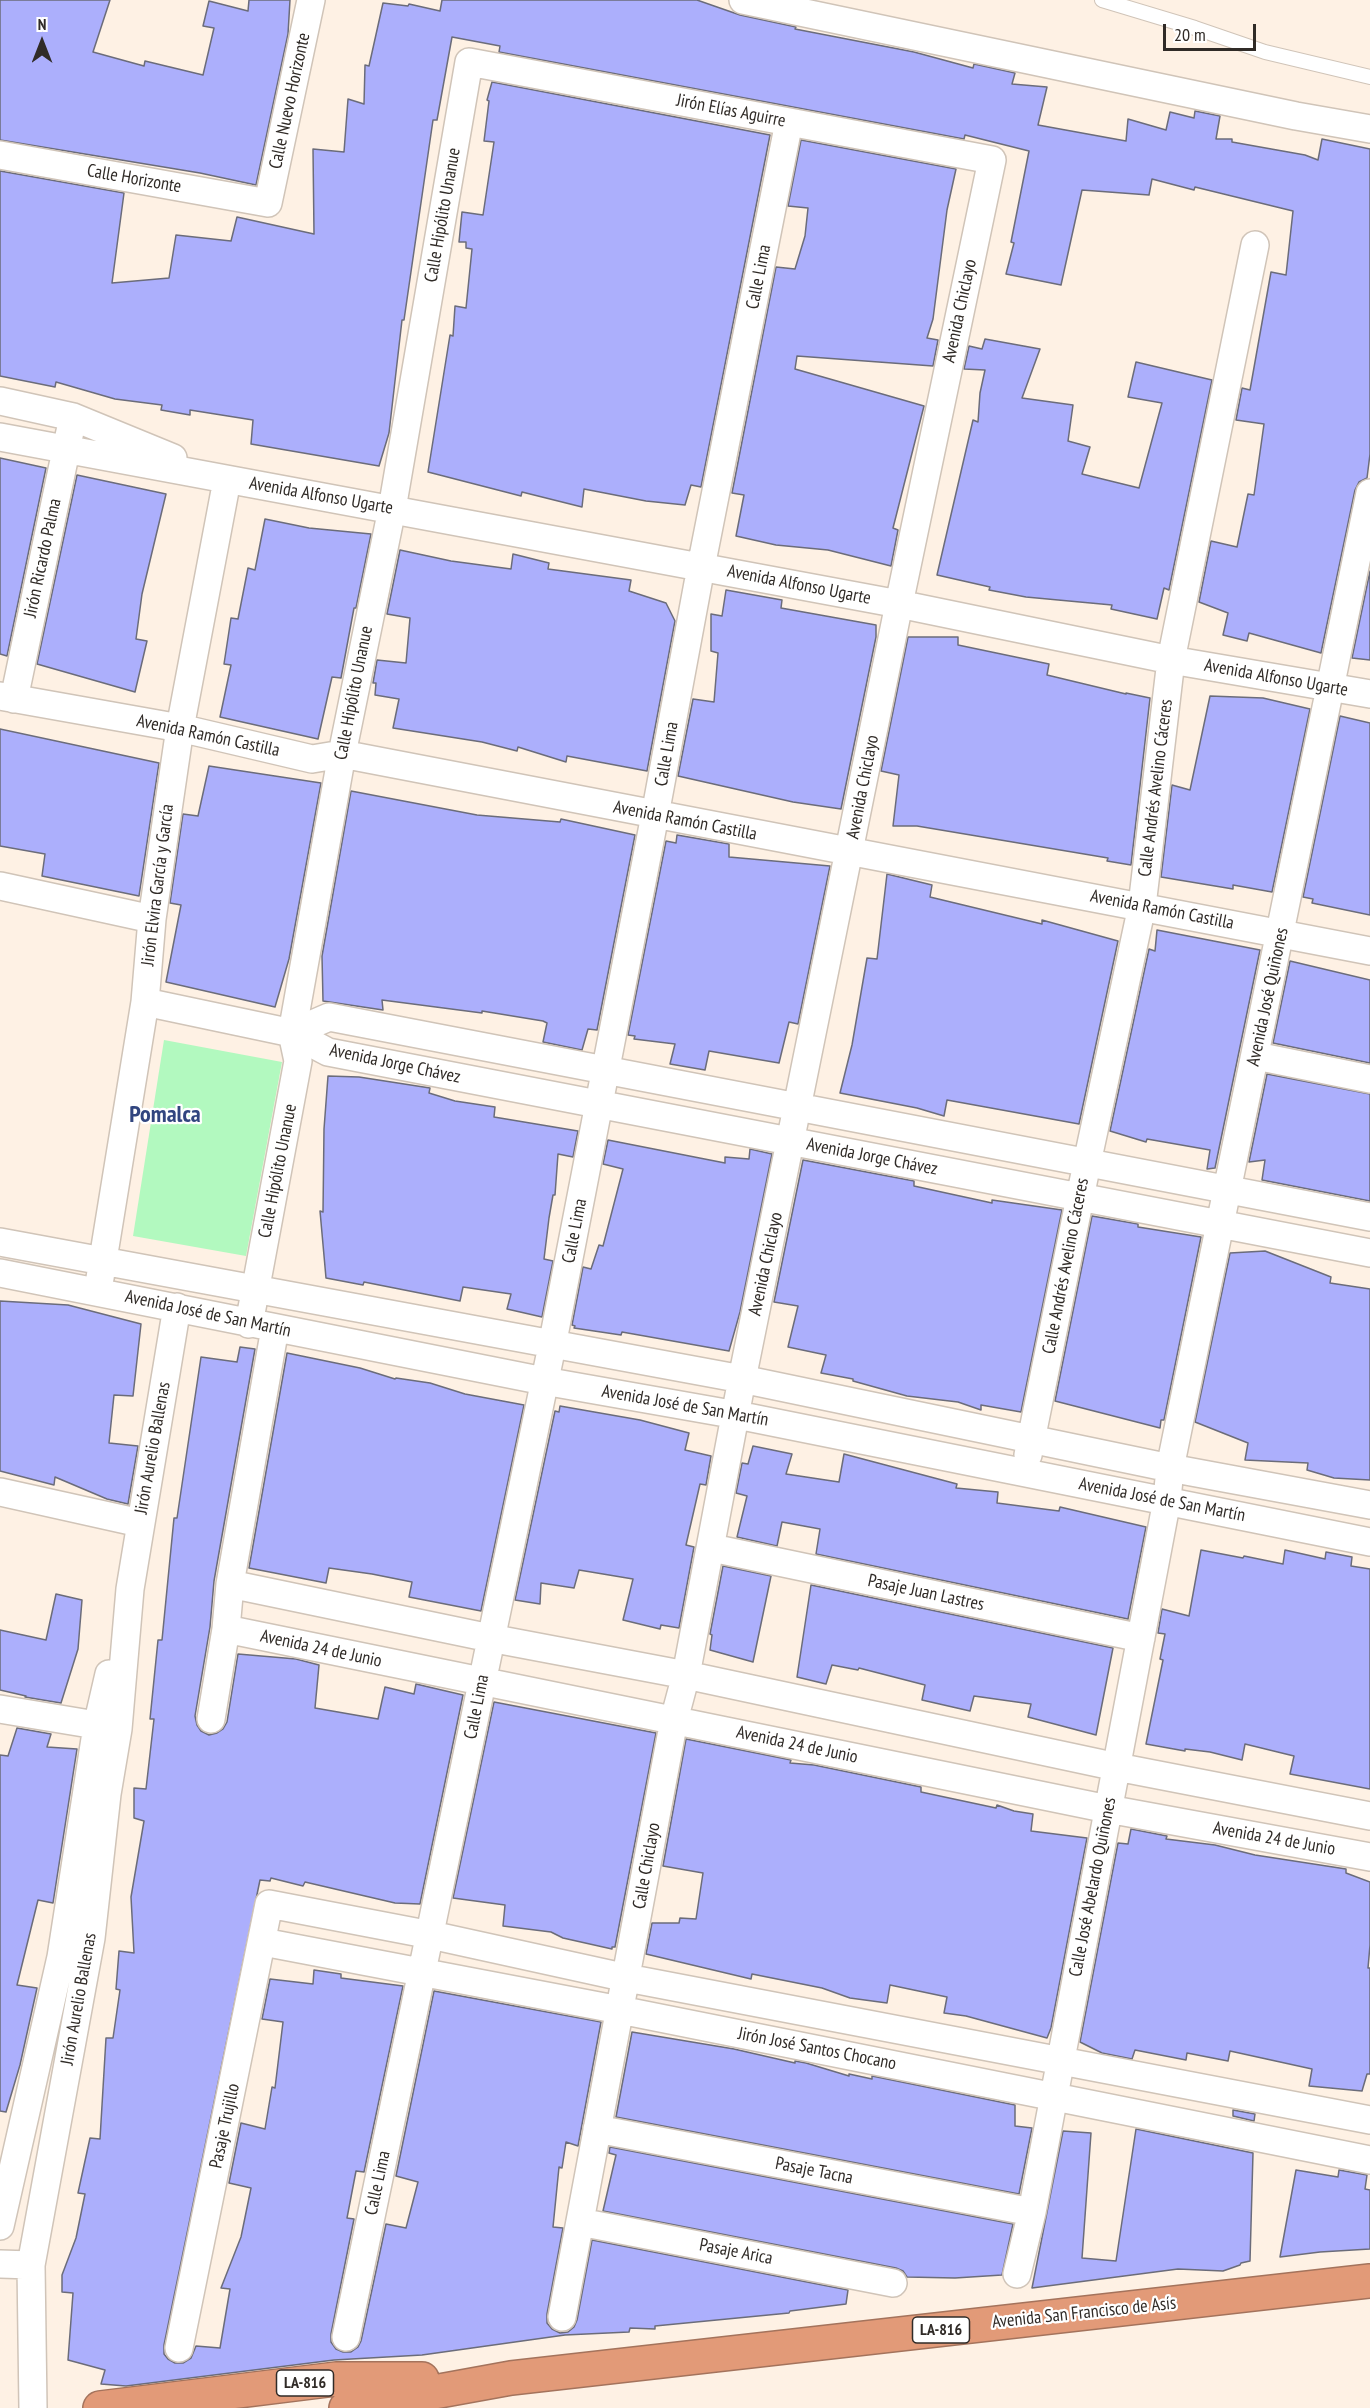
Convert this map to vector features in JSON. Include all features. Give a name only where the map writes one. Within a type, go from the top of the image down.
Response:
[{"type":"highway","name":"Avenida San Francisco de Asís","points":[[346,2408],[511,2378],[1370,2281]]},
{"type":"highway","name":"Avenida San Francisco de Asís","points":[[100,2408],[336,2379],[511,2378]]},
{"type":"street","name":"Calle Nuevo Horizonte","points":[[268,203],[311,0]]},
{"type":"street","points":[[743,0],[1296,116],[1370,129]]},
{"type":"street","name":"Jirón Elías Aguirre","points":[[469,62],[992,160]]},
{"type":"street","name":"Calle Hipólito Unanue","points":[[211,1719],[226,1629],[262,1326],[255,1288],[298,1061],[292,1033],[342,754],[392,509],[469,62]]},
{"type":"street","name":"Calle Lima","points":[[346,2337],[552,1346],[701,567],[789,123]]},
{"type":"street","name":"Calle Horizonte","points":[[0,155],[268,203]]},
{"type":"street","name":"Avenida Chiclayo","points":[[737,1415],[742,1379],[899,604],[992,160]]},
{"type":"street","name":"Calle Andrés Avelino Cáceres","points":[[1024,1472],[1142,906],[1171,660],[1255,245]]},
{"type":"street","name":"Avenida Alfonso Ugarte","points":[[0,401],[73,417],[227,480]]},
{"type":"street","name":"Jirón Ricardo Palma","points":[[7,697],[73,417]]},
{"type":"street","name":"Avenida Alfonso Ugarte","points":[[0,437],[899,604],[1171,660],[1370,694]]},
{"type":"street","name":"Jirón Elvira García y García","points":[[97,1292],[145,1002],[152,920],[180,728],[227,480]]},
{"type":"street","name":"Avenida José Quiñones","points":[[1167,1500],[1170,1468],[1370,494]]},
{"type":"street","name":"Avenida Ramón Castilla","points":[[7,697],[180,728],[312,759],[342,754],[1370,951]]},
{"type":"street","points":[[0,886],[152,920]]},
{"type":"street","points":[[145,1002],[292,1033]]},
{"type":"street","name":"Avenida Jorge Chávez","points":[[292,1033],[329,1017],[1370,1217]]},
{"type":"street","name":"Avenida Jorge Chávez","points":[[292,1033],[328,1052],[1370,1253]]},
{"type":"street","points":[[1256,1056],[1370,1079]]},
{"type":"street","name":"Avenida José de San Martín","points":[[0,1242],[255,1288],[552,1346],[742,1379],[1170,1468],[1370,1505]]},
{"type":"street","name":"Avenida José de San Martín","points":[[0,1273],[544,1381],[737,1415],[1370,1542]]},
{"type":"street","name":"Jirón Aurelio Ballenas","points":[[0,2226],[61,1957],[108,1727],[177,1307]]},
{"type":"street","name":"Calle Chiclayo","points":[[562,2318],[674,1720],[686,1675],[737,1415]]},
{"type":"street","points":[[0,1492],[140,1523]]},
{"type":"street","name":"Calle José Abelardo Quiñones","points":[[1017,2274],[1032,2212],[1167,1500]]},
{"type":"street","name":"Pasaje Juan Lastres","points":[[712,1548],[1141,1638]]},
{"type":"street","points":[[230,1584],[490,1638],[686,1675],[1117,1767],[1370,1816]]},
{"type":"street","name":"Avenida 24 de Junio","points":[[226,1629],[1108,1809],[1370,1857]]},
{"type":"street","points":[[0,1709],[108,1727]]},
{"type":"street","name":"Jirón Aurelio Ballenas","points":[[33,2408],[31,2265],[91,1938],[106,1794],[108,1727]]},
{"type":"street","name":"Jirón José Santos Chocano","points":[[269,1904],[431,1935],[627,1978],[1370,2120]]},
{"type":"street","name":"Pasaje Trujillo","points":[[179,2348],[269,1904]]},
{"type":"street","name":"Jirón José Santos Chocano","points":[[263,1942],[422,1971],[1370,2160]]},
{"type":"street","name":"Pasaje Tacna","points":[[597,2129],[1032,2212]]},
{"type":"street","name":"Pasaje Arica","points":[[580,2222],[893,2283]]},
{"type":"street","points":[[0,2264],[31,2265]]},
{"type":"lane","points":[[1102,0],[1265,52],[1370,77]]},
{"type":"green space","points":[[164,1040],[282,1062],[246,1256],[133,1236]]},
{"type":"building","points":[[0,0],[110,0],[93,52],[144,66],[145,61],[203,75],[214,28],[203,26],[209,1],[248,11],[249,0],[290,0],[288,34],[256,185],[200,173],[0,140]]},
{"type":"building","points":[[442,0],[697,0],[740,15],[796,27],[795,29],[914,52],[973,68],[974,64],[1015,73],[1012,84],[1047,87],[1038,125],[1126,141],[1128,119],[1166,130],[1170,112],[1194,118],[1195,111],[1220,116],[1216,139],[1232,139],[1232,142],[1305,155],[1318,160],[1322,139],[1370,149],[1370,454],[1367,478],[1359,482],[1355,490],[1321,653],[1249,633],[1247,641],[1223,635],[1228,613],[1199,602],[1211,541],[1237,547],[1248,494],[1254,495],[1264,424],[1236,420],[1242,388],[1250,390],[1271,272],[1286,275],[1293,211],[1152,179],[1149,195],[1082,190],[1061,285],[1006,274],[1014,243],[1011,242],[1029,151],[965,135],[964,139],[499,52],[500,46],[452,37],[437,120],[433,120],[404,320],[402,320],[389,433],[379,466],[251,444],[253,420],[190,410],[190,415],[161,410],[162,405],[115,399],[56,382],[55,387],[0,376],[0,171],[124,193],[112,283],[169,278],[176,235],[231,241],[237,217],[314,234],[313,149],[344,152],[348,99],[364,104],[365,65],[369,66],[383,3],[408,6],[409,4],[440,11]]},
{"type":"building","points":[[492,82],[770,135],[701,487],[691,485],[685,505],[646,501],[584,489],[582,507],[522,492],[521,496],[428,472],[450,335],[453,336],[455,306],[466,308],[472,249],[466,248],[466,242],[459,242],[462,212],[483,215],[494,142],[484,141],[489,101],[487,100]]},
{"type":"building","points":[[801,140],[956,169],[947,210],[933,319],[927,338],[938,340],[933,366],[797,356],[795,369],[924,406],[893,528],[898,530],[891,566],[828,550],[776,545],[736,536],[744,495],[732,493],[776,267],[795,269],[805,236],[808,208],[788,206]]},
{"type":"building","points":[[985,339],[1040,349],[1022,398],[1073,405],[1068,441],[1090,447],[1082,474],[1139,488],[1162,403],[1128,397],[1136,362],[1212,380],[1169,590],[1164,588],[1157,619],[1111,609],[1112,605],[1026,597],[989,590],[990,587],[937,575],[973,420],[978,422],[980,393],[985,370],[964,369],[969,346],[982,349]]},
{"type":"building","points":[[0,458],[46,468],[7,656],[0,654]]},
{"type":"building","points":[[77,475],[166,494],[142,594],[136,639],[147,641],[135,692],[37,664]]},
{"type":"building","points":[[265,519],[309,528],[371,534],[341,678],[332,677],[318,739],[220,717],[231,665],[224,664],[231,618],[238,619],[248,568],[255,570]]},
{"type":"building","points":[[400,550],[451,561],[511,569],[513,554],[549,563],[548,569],[631,580],[629,591],[666,603],[675,621],[647,771],[567,756],[566,762],[518,747],[517,751],[482,742],[393,728],[399,699],[375,695],[376,683],[373,683],[377,660],[406,663],[410,618],[387,614]]},
{"type":"building","points":[[1370,571],[1370,660],[1352,658]]},
{"type":"building","points":[[726,590],[782,600],[781,608],[876,625],[876,637],[841,809],[793,802],[678,776],[693,699],[714,702],[718,653],[711,651],[711,614],[722,616]]},
{"type":"building","points":[[908,637],[958,637],[958,645],[1049,664],[1047,675],[1150,698],[1131,865],[1107,861],[1108,858],[917,826],[893,826],[899,775],[881,771]]},
{"type":"building","points":[[1210,696],[1263,698],[1310,709],[1272,892],[1233,885],[1233,889],[1161,877],[1172,785],[1190,790]]},
{"type":"building","points":[[1340,716],[1370,723],[1370,915],[1312,903],[1313,899],[1303,897]]},
{"type":"building","points":[[0,729],[159,763],[139,896],[42,876],[45,854],[0,846]]},
{"type":"building","points":[[209,766],[321,783],[289,959],[275,1007],[166,982],[181,905],[170,903],[183,814],[198,816]]},
{"type":"building","points":[[351,791],[477,815],[560,822],[561,819],[635,835],[597,1030],[588,1029],[582,1050],[543,1042],[547,1023],[543,1021],[482,1011],[482,1013],[382,1000],[383,1010],[323,1001],[322,956]]},
{"type":"building","points":[[677,835],[729,844],[729,857],[830,866],[798,1024],[789,1022],[779,1063],[709,1051],[705,1070],[670,1064],[675,1044],[634,1039],[635,1036],[628,1035],[666,841],[676,843]]},
{"type":"building","points":[[887,874],[932,885],[930,897],[1042,924],[1042,920],[1118,941],[1079,1124],[947,1100],[944,1116],[917,1108],[840,1093],[852,1045],[867,958],[877,959]]},
{"type":"building","points":[[1157,930],[1260,950],[1215,1168],[1207,1169],[1210,1150],[1147,1139],[1146,1142],[1110,1131],[1149,949],[1155,951]]},
{"type":"building","points":[[1290,961],[1370,980],[1370,1063],[1273,1043]]},
{"type":"building","points":[[1267,1074],[1370,1094],[1370,1201],[1262,1180],[1265,1160],[1249,1162]]},
{"type":"building","points":[[328,1076],[359,1077],[430,1088],[429,1093],[455,1101],[495,1107],[494,1117],[578,1131],[573,1157],[558,1154],[555,1195],[553,1195],[549,1218],[544,1259],[553,1261],[542,1317],[507,1309],[511,1294],[463,1287],[460,1301],[364,1282],[363,1285],[326,1278],[320,1211],[323,1212],[324,1129]]},
{"type":"building","points":[[608,1140],[725,1163],[725,1157],[749,1159],[750,1149],[772,1154],[740,1312],[729,1351],[622,1332],[621,1335],[574,1328],[575,1326],[572,1325],[583,1267],[591,1269],[599,1245],[603,1246],[623,1169],[603,1164]]},
{"type":"building","points":[[803,1160],[914,1181],[914,1186],[992,1203],[992,1200],[1062,1210],[1021,1412],[981,1405],[981,1410],[958,1402],[907,1396],[853,1381],[853,1379],[821,1373],[826,1355],[788,1347],[798,1306],[774,1302]]},
{"type":"building","points":[[1092,1216],[1138,1224],[1138,1227],[1201,1237],[1164,1420],[1161,1420],[1160,1428],[1055,1401]]},
{"type":"building","points":[[1265,1251],[1331,1277],[1330,1283],[1370,1289],[1370,1480],[1334,1478],[1307,1470],[1308,1463],[1245,1460],[1248,1443],[1195,1422],[1230,1253]]},
{"type":"building","points":[[0,1301],[68,1305],[141,1324],[133,1396],[114,1395],[109,1443],[138,1446],[128,1504],[107,1499],[55,1477],[54,1485],[0,1471]]},
{"type":"building","points":[[240,1347],[255,1349],[214,1581],[210,1627],[195,1716],[197,1725],[201,1731],[209,1735],[223,1729],[227,1722],[238,1654],[296,1659],[319,1665],[315,1708],[378,1719],[385,1687],[414,1694],[416,1684],[463,1695],[420,1904],[395,1903],[305,1882],[303,1886],[271,1878],[270,1881],[260,1880],[164,2354],[175,2363],[183,2363],[191,2358],[196,2346],[220,2348],[230,2289],[221,2288],[241,2237],[251,2188],[229,2183],[241,2123],[265,2129],[272,2087],[275,2088],[283,2022],[262,2019],[270,1979],[313,1984],[314,1970],[341,1974],[341,1978],[403,1986],[364,2172],[356,2171],[347,2218],[354,2219],[331,2334],[331,2342],[336,2349],[351,2352],[358,2347],[361,2341],[386,2224],[406,2228],[418,2182],[396,2176],[434,1991],[601,2022],[578,2146],[566,2142],[562,2168],[559,2167],[553,2227],[563,2228],[547,2314],[547,2323],[552,2329],[560,2333],[568,2332],[574,2327],[592,2240],[848,2290],[846,2304],[790,2311],[789,2313],[655,2326],[655,2329],[630,2328],[629,2332],[565,2335],[422,2355],[334,2360],[126,2386],[101,2384],[105,2370],[68,2360],[73,2293],[62,2292],[62,2275],[76,2238],[85,2194],[78,2193],[90,2138],[100,2139],[106,2038],[113,2038],[120,1990],[116,1989],[119,1951],[134,1953],[131,1897],[144,1821],[134,1818],[134,1788],[146,1789],[154,1719],[150,1719],[158,1640],[162,1640],[174,1518],[177,1518],[201,1357],[237,1362]]},
{"type":"building","points":[[287,1353],[360,1368],[395,1379],[430,1383],[465,1394],[524,1405],[481,1611],[409,1597],[412,1582],[372,1574],[329,1568],[326,1583],[249,1568]]},
{"type":"building","points":[[560,1406],[640,1420],[689,1433],[685,1450],[711,1456],[706,1485],[700,1484],[686,1545],[694,1547],[679,1628],[661,1625],[660,1629],[623,1620],[633,1579],[579,1570],[574,1588],[541,1583],[540,1604],[515,1600],[555,1411],[559,1412]]},
{"type":"building","points":[[753,1446],[792,1454],[786,1474],[839,1482],[844,1454],[957,1484],[956,1488],[998,1492],[997,1503],[1059,1511],[1060,1507],[1146,1527],[1128,1619],[816,1554],[820,1529],[782,1522],[777,1546],[737,1537],[747,1496],[736,1493],[742,1463],[748,1464]]},
{"type":"building","points":[[1201,1550],[1283,1564],[1285,1550],[1325,1559],[1326,1552],[1352,1557],[1351,1566],[1370,1569],[1370,1789],[1290,1774],[1294,1756],[1245,1744],[1242,1760],[1210,1752],[1185,1749],[1185,1751],[1146,1744],[1163,1660],[1160,1659],[1165,1634],[1158,1633],[1162,1609],[1189,1616]]},
{"type":"building","points":[[723,1566],[771,1576],[753,1662],[710,1650],[712,1635],[710,1634]]},
{"type":"building","points":[[811,1585],[1113,1648],[1096,1735],[1028,1717],[1031,1704],[974,1696],[970,1711],[922,1700],[925,1685],[859,1668],[858,1670],[832,1665],[826,1684],[797,1677]]},
{"type":"building","points":[[56,1594],[82,1600],[78,1649],[61,1703],[0,1690],[0,1630],[46,1640]]},
{"type":"building","points":[[494,1702],[656,1733],[615,1947],[612,1949],[563,1938],[551,1932],[503,1926],[505,1905],[453,1898]]},
{"type":"building","points":[[17,1728],[51,1734],[47,1747],[77,1749],[53,1903],[38,1900],[17,1985],[37,1988],[20,2065],[6,2112],[0,2111],[0,1755],[8,1756]]},
{"type":"building","points":[[686,1739],[791,1760],[790,1763],[814,1765],[921,1787],[921,1792],[996,1808],[997,1805],[1033,1814],[1031,1831],[1087,1838],[1051,2028],[1047,2038],[966,2016],[944,2013],[947,1997],[890,1985],[887,2003],[850,1998],[822,1988],[752,1974],[751,1979],[646,1954],[652,1923],[679,1923],[680,1918],[696,1919],[703,1873],[663,1866]]},
{"type":"building","points":[[1131,1829],[1167,1836],[1166,1839],[1215,1845],[1255,1855],[1346,1869],[1346,1873],[1370,1882],[1368,1968],[1370,1968],[1370,2074],[1367,2074],[1362,2091],[1309,2086],[1312,2069],[1230,2051],[1228,2061],[1187,2053],[1186,2060],[1135,2050],[1132,2059],[1102,2053],[1080,2042],[1118,1843],[1128,1844]]},
{"type":"building","points":[[632,2032],[734,2049],[795,2063],[795,2061],[806,2063],[849,2076],[849,2074],[872,2079],[872,2076],[1015,2105],[1015,2126],[1032,2128],[1019,2194],[616,2117]]},
{"type":"building","points":[[1233,2110],[1255,2114],[1254,2121],[1233,2116]]},
{"type":"building","points":[[1136,2129],[1253,2153],[1250,2261],[1223,2271],[1178,2269],[1032,2288],[1063,2131],[1091,2133],[1082,2258],[1116,2261]]},
{"type":"building","points":[[610,2147],[1013,2224],[1002,2275],[955,2278],[907,2277],[903,2271],[896,2268],[603,2211],[616,2155],[609,2153]]},
{"type":"building","points":[[1296,2170],[1338,2177],[1339,2170],[1367,2175],[1365,2189],[1370,2190],[1370,2249],[1280,2257]]},
{"type":"district","name":"Pomalca","points":[[165,1115]]}]
